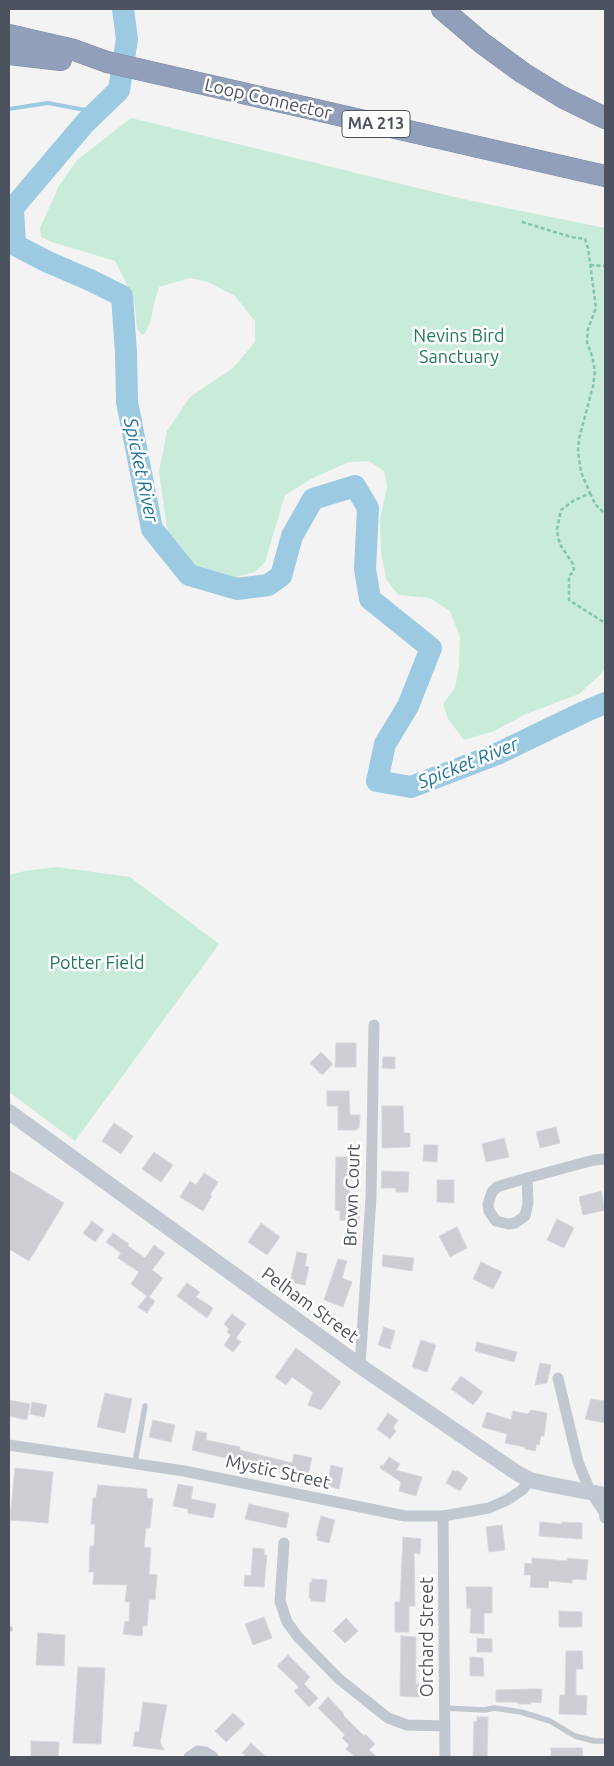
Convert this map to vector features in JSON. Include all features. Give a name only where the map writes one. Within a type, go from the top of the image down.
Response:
[{"type":"highway","points":[[442,9],[482,43],[523,73],[562,97],[605,118]]},
{"type":"highway","points":[[9,35],[74,50],[107,62]]},
{"type":"highway","points":[[9,54],[70,61],[107,62]]},
{"type":"highway","name":"Loop Connector","points":[[107,62],[605,176]]},
{"type":"main road","name":"Pelham Street","points":[[9,1112],[360,1366],[530,1480],[597,1493]]},
{"type":"street","name":"Brown Court","points":[[360,1366],[371,1197],[374,1026]]},
{"type":"street","points":[[527,1178],[605,1159]]},
{"type":"street","points":[[558,1378],[578,1462],[597,1493],[605,1518]]},
{"type":"street","name":"Mystic Street","points":[[9,1444],[214,1476],[405,1516],[443,1516],[489,1508],[522,1490],[530,1480]]},
{"type":"street","name":"Orchard Street","points":[[443,1516],[445,1757]]},
{"type":"street","points":[[284,1543],[280,1601],[287,1622],[298,1637],[339,1679],[388,1718],[407,1725],[445,1726]]},
{"type":"street","points":[[193,1754],[205,1752],[213,1757]]},
{"type":"lane","points":[[135,1463],[145,1406]]},
{"type":"lane","points":[[445,1708],[485,1710],[494,1708],[521,1712],[550,1721],[575,1736],[594,1741],[605,1741]]},
{"type":"path","points":[[522,222],[571,237],[585,239],[596,308],[588,329],[588,342],[595,372],[593,386],[582,423],[578,452],[581,472],[590,493],[595,504],[605,514]]},
{"type":"path","points":[[590,265],[605,266]]},
{"type":"path","points":[[590,493],[573,501],[561,510],[557,529],[558,538],[573,564],[574,571],[569,576],[569,600],[605,623]]},
{"type":"green space","name":"Nevins Bird Sanctuary","points":[[131,118],[463,199],[605,228],[605,668],[579,694],[526,714],[494,731],[464,740],[448,719],[443,704],[455,688],[459,668],[460,637],[450,611],[430,598],[398,595],[386,579],[381,551],[380,520],[387,486],[384,471],[369,461],[349,462],[313,478],[285,495],[265,562],[255,572],[232,578],[205,572],[183,557],[168,537],[159,472],[167,431],[190,397],[233,368],[255,342],[255,321],[235,296],[208,282],[190,278],[159,287],[151,320],[146,332],[142,335],[137,329],[134,299],[115,261],[41,237],[40,228],[59,186],[77,160]]},
{"type":"green space","name":"Potter Field","points":[[57,867],[130,877],[219,944],[75,1141],[9,1092],[9,875]]},
{"type":"building","points":[[336,1043],[356,1043],[356,1067],[335,1067]]},
{"type":"building","points":[[321,1052],[333,1064],[322,1075],[310,1063]]},
{"type":"building","points":[[383,1057],[395,1057],[395,1069],[382,1068]]},
{"type":"building","points":[[327,1091],[349,1091],[350,1115],[360,1115],[359,1128],[357,1130],[338,1130],[338,1106],[327,1106]]},
{"type":"building","points":[[382,1106],[403,1106],[404,1133],[410,1133],[410,1147],[382,1148]]},
{"type":"building","points":[[114,1123],[133,1136],[121,1154],[102,1141]]},
{"type":"building","points":[[556,1127],[560,1143],[540,1148],[536,1132]]},
{"type":"building","points":[[504,1138],[509,1157],[486,1162],[482,1144]]},
{"type":"building","points":[[424,1145],[438,1145],[437,1162],[423,1161]]},
{"type":"building","points":[[154,1152],[173,1165],[161,1182],[142,1169]]},
{"type":"building","points":[[336,1157],[355,1157],[355,1180],[350,1180],[349,1203],[360,1204],[359,1221],[340,1220],[340,1211],[335,1210]]},
{"type":"building","points":[[9,1170],[64,1203],[29,1261],[9,1249]]},
{"type":"building","points":[[382,1171],[409,1172],[408,1192],[396,1192],[396,1188],[381,1188]]},
{"type":"building","points":[[204,1173],[218,1182],[203,1211],[180,1197],[190,1181],[196,1185]]},
{"type":"building","points":[[437,1180],[454,1180],[454,1203],[437,1202]]},
{"type":"building","points":[[601,1191],[605,1210],[583,1215],[579,1197]]},
{"type":"building","points":[[557,1219],[574,1228],[564,1248],[547,1240]]},
{"type":"building","points":[[92,1221],[104,1230],[95,1242],[83,1233]]},
{"type":"building","points":[[261,1223],[280,1237],[267,1255],[248,1242]]},
{"type":"building","points":[[457,1227],[467,1248],[450,1257],[439,1236]]},
{"type":"building","points":[[113,1233],[145,1258],[154,1245],[165,1253],[152,1270],[163,1278],[149,1297],[155,1301],[147,1313],[138,1307],[147,1296],[131,1284],[139,1272],[118,1258],[121,1253],[106,1242]]},
{"type":"building","points":[[297,1252],[307,1254],[305,1266],[309,1267],[305,1285],[290,1282]]},
{"type":"building","points":[[383,1255],[414,1258],[412,1271],[382,1266]]},
{"type":"building","points":[[338,1259],[347,1261],[342,1278],[352,1282],[343,1307],[324,1300]]},
{"type":"building","points":[[481,1262],[502,1272],[493,1289],[473,1279]]},
{"type":"building","points":[[187,1283],[200,1292],[196,1297],[213,1308],[207,1318],[177,1296]]},
{"type":"building","points":[[232,1314],[246,1324],[236,1338],[241,1342],[233,1352],[224,1345],[231,1335],[227,1332],[229,1329],[224,1324]]},
{"type":"building","points":[[384,1327],[395,1331],[390,1349],[378,1345]]},
{"type":"building","points":[[421,1340],[436,1345],[427,1372],[412,1367]]},
{"type":"building","points":[[477,1342],[517,1352],[514,1362],[475,1351]]},
{"type":"building","points":[[296,1348],[341,1382],[321,1410],[308,1405],[313,1392],[292,1377],[286,1385],[275,1377]]},
{"type":"building","points":[[540,1363],[551,1365],[547,1383],[535,1385]]},
{"type":"building","points":[[461,1376],[483,1392],[473,1405],[451,1389]]},
{"type":"building","points":[[105,1393],[132,1399],[125,1433],[97,1427]]},
{"type":"building","points":[[591,1399],[605,1401],[605,1423],[585,1419]]},
{"type":"building","points":[[9,1400],[30,1404],[27,1420],[9,1416]]},
{"type":"building","points":[[32,1402],[47,1405],[44,1417],[30,1414]]},
{"type":"building","points":[[531,1410],[547,1413],[544,1436],[541,1436],[535,1451],[505,1443],[507,1434],[482,1427],[487,1412],[511,1420],[513,1411],[528,1414]]},
{"type":"building","points":[[388,1413],[398,1420],[393,1428],[396,1431],[390,1439],[377,1429]]},
{"type":"building","points":[[153,1420],[175,1425],[171,1442],[149,1437]]},
{"type":"building","points":[[196,1431],[207,1433],[206,1440],[240,1447],[240,1450],[292,1463],[294,1454],[312,1458],[307,1478],[261,1469],[262,1467],[192,1450]]},
{"type":"building","points":[[389,1457],[400,1464],[396,1470],[422,1477],[416,1496],[399,1491],[401,1482],[380,1468]]},
{"type":"building","points":[[331,1465],[343,1468],[339,1489],[327,1486]]},
{"type":"building","points":[[15,1468],[53,1472],[48,1523],[10,1520]]},
{"type":"building","points":[[453,1470],[456,1472],[457,1470],[468,1478],[460,1491],[446,1483]]},
{"type":"building","points":[[178,1484],[193,1487],[191,1499],[216,1504],[213,1518],[188,1513],[188,1509],[173,1506]]},
{"type":"building","points":[[98,1485],[147,1489],[147,1498],[153,1499],[150,1528],[146,1528],[144,1547],[151,1548],[149,1574],[157,1575],[155,1600],[149,1599],[147,1626],[143,1626],[142,1636],[123,1634],[125,1621],[129,1622],[130,1602],[125,1602],[127,1585],[93,1584],[94,1572],[89,1572],[90,1546],[94,1546],[95,1524],[91,1524],[93,1498],[96,1498]]},
{"type":"building","points":[[249,1504],[289,1513],[286,1528],[245,1519]]},
{"type":"building","points":[[321,1516],[335,1520],[329,1543],[317,1540],[318,1536],[316,1536]]},
{"type":"building","points":[[540,1522],[582,1523],[582,1539],[539,1536]]},
{"type":"building","points":[[502,1525],[505,1550],[489,1552],[486,1527]]},
{"type":"building","points":[[403,1537],[421,1539],[420,1554],[414,1553],[415,1606],[409,1606],[409,1632],[395,1632],[395,1602],[400,1602]]},
{"type":"building","points":[[253,1548],[264,1549],[264,1555],[267,1555],[264,1587],[244,1586],[245,1575],[251,1576]]},
{"type":"building","points":[[532,1558],[567,1561],[567,1558],[588,1560],[586,1580],[572,1579],[572,1583],[549,1581],[548,1588],[530,1587],[531,1575],[524,1575],[525,1563],[532,1564]]},
{"type":"building","points":[[312,1579],[327,1580],[325,1602],[311,1601],[311,1598],[309,1598],[310,1582],[312,1582]]},
{"type":"building","points":[[466,1587],[492,1587],[492,1613],[484,1613],[484,1634],[470,1633],[471,1608],[467,1608]]},
{"type":"building","points":[[559,1611],[582,1612],[582,1627],[559,1627]]},
{"type":"building","points":[[264,1617],[272,1638],[253,1645],[245,1624]]},
{"type":"building","points":[[346,1618],[358,1631],[345,1643],[333,1631]]},
{"type":"building","points":[[38,1633],[65,1635],[64,1666],[36,1665]]},
{"type":"building","points":[[401,1636],[416,1637],[416,1684],[419,1684],[419,1697],[400,1696]]},
{"type":"building","points":[[477,1638],[492,1639],[492,1652],[477,1652]]},
{"type":"building","points":[[566,1651],[582,1651],[583,1669],[576,1669],[576,1695],[587,1696],[586,1715],[559,1714],[560,1695],[565,1695]]},
{"type":"building","points":[[288,1655],[310,1677],[304,1684],[318,1698],[309,1707],[294,1691],[299,1687],[277,1666]]},
{"type":"building","points":[[470,1657],[483,1658],[484,1676],[470,1676]]},
{"type":"building","points":[[78,1667],[105,1668],[101,1744],[73,1743]]},
{"type":"building","points":[[542,1689],[541,1703],[518,1704],[518,1702],[496,1702],[496,1690]]},
{"type":"building","points":[[328,1697],[364,1736],[365,1734],[375,1744],[369,1750],[377,1757],[355,1757],[346,1749],[349,1745],[342,1738],[345,1735],[318,1708]]},
{"type":"building","points":[[143,1702],[167,1705],[160,1742],[164,1750],[133,1746],[135,1732],[139,1732]]},
{"type":"building","points":[[233,1713],[245,1724],[226,1742],[215,1731]]},
{"type":"building","points":[[477,1717],[488,1717],[487,1757],[473,1757],[474,1721],[477,1722]]},
{"type":"building","points":[[31,1741],[59,1742],[58,1757],[31,1757]]},
{"type":"building","points":[[251,1743],[266,1757],[247,1757],[242,1753]]},
{"type":"building","points":[[551,1748],[582,1748],[583,1757],[551,1757]]},
{"type":"waterway","name":"Spicket River","points":[[123,9],[127,39],[119,90],[85,123],[13,208],[15,245],[122,296],[127,402],[152,529],[189,575],[237,589],[268,585],[281,576],[292,536],[313,499],[355,486],[368,508],[365,569],[370,599],[431,648],[408,706],[385,744],[377,781],[411,787],[497,754],[605,703]]},
{"type":"waterway","points":[[9,109],[48,103],[96,112]]}]
